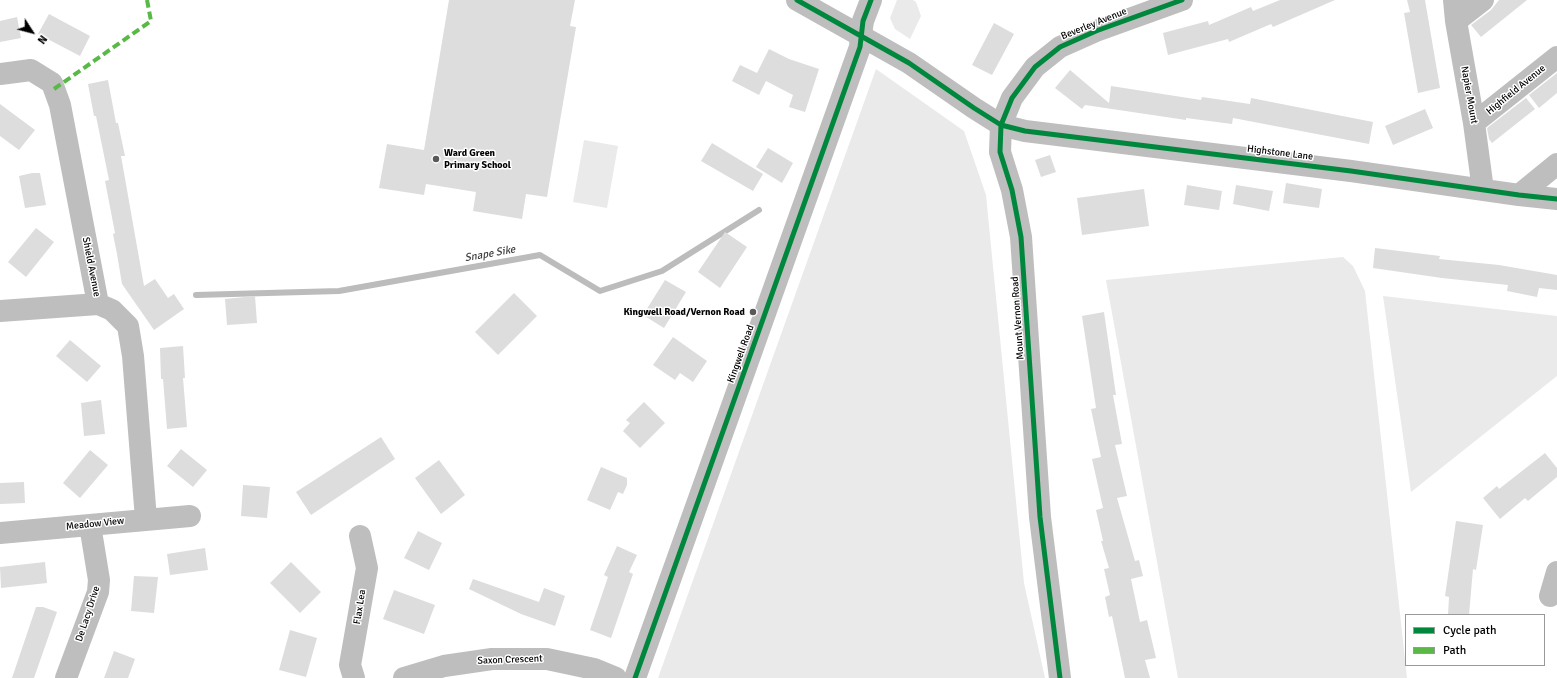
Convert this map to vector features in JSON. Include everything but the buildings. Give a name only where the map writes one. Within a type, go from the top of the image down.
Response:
[{"type":"street","points":[[796,0],[909,63],[1001,125]]},
{"type":"street","name":"Kingwell Road","points":[[635,678],[860,47],[863,21],[871,0]]},
{"type":"street","name":"Beverley Avenue","points":[[1001,125],[1012,98],[1035,67],[1060,47],[1096,31],[1182,0]]},
{"type":"street","name":"Napier Mount","points":[[1454,0],[1456,21],[1474,123],[1483,190]]},
{"type":"street","points":[[1456,21],[1483,0]]},
{"type":"street","name":"Highfield Avenue","points":[[1474,123],[1557,57]]},
{"type":"street","name":"Shield Avenue","points":[[0,74],[31,70],[52,83],[60,105],[98,304],[112,310],[128,326],[133,356],[146,518]]},
{"type":"street","name":"Highstone Lane","points":[[1001,125],[1025,131],[1343,170],[1557,199]]},
{"type":"street","name":"Mount Vernon Road","points":[[1001,125],[1000,152],[1012,190],[1021,237],[1040,517],[1060,678]]},
{"type":"street","points":[[1519,195],[1557,164]]},
{"type":"street","points":[[0,311],[98,304]]},
{"type":"street","name":"Meadow View","points":[[0,533],[90,525],[146,518],[190,516]]},
{"type":"street","name":"De Lacy Drive","points":[[66,678],[98,592],[99,580],[90,525]]},
{"type":"street","name":"Flax Lea","points":[[354,678],[350,665],[367,568],[360,536]]},
{"type":"street","points":[[1550,596],[1557,572]]},
{"type":"street","name":"Saxon Crescent","points":[[404,678],[444,666],[492,659],[547,659],[594,669],[616,678]]},
{"type":"shaded area","points":[[897,0],[913,0],[916,2],[921,16],[910,39],[895,29],[890,18]]},
{"type":"shaded area","points":[[876,69],[964,131],[986,195],[1024,583],[1045,678],[658,678]]},
{"type":"shaded area","points":[[584,140],[618,146],[607,208],[573,202]]},
{"type":"shaded area","points":[[1343,257],[1353,266],[1365,291],[1407,678],[1178,678],[1106,280]]},
{"type":"shaded area","points":[[1383,296],[1557,316],[1557,376],[1411,492]]},
{"type":"waterway","name":"Snape Sike","points":[[196,295],[339,291],[540,255],[600,291],[662,271],[759,210]]},
{"type":"marked path","points":[[54,89],[151,21],[147,0]]},
{"type":"cycle path","points":[[797,0],[909,63],[1001,125],[1000,152],[1012,190],[1021,237],[1040,517],[1060,678]]},
{"type":"cycle path","points":[[635,678],[860,47],[863,21],[871,0]]},
{"type":"cycle path","points":[[1182,0],[1096,31],[1060,47],[1035,67],[1012,98],[1001,125],[1025,131],[1351,171],[1557,199]]},
{"type":"place","name":"Ward Green Primary School","points":[[436,159]]},
{"type":"place","name":"Kingwell Road/Vernon Road","points":[[753,312]]}]
